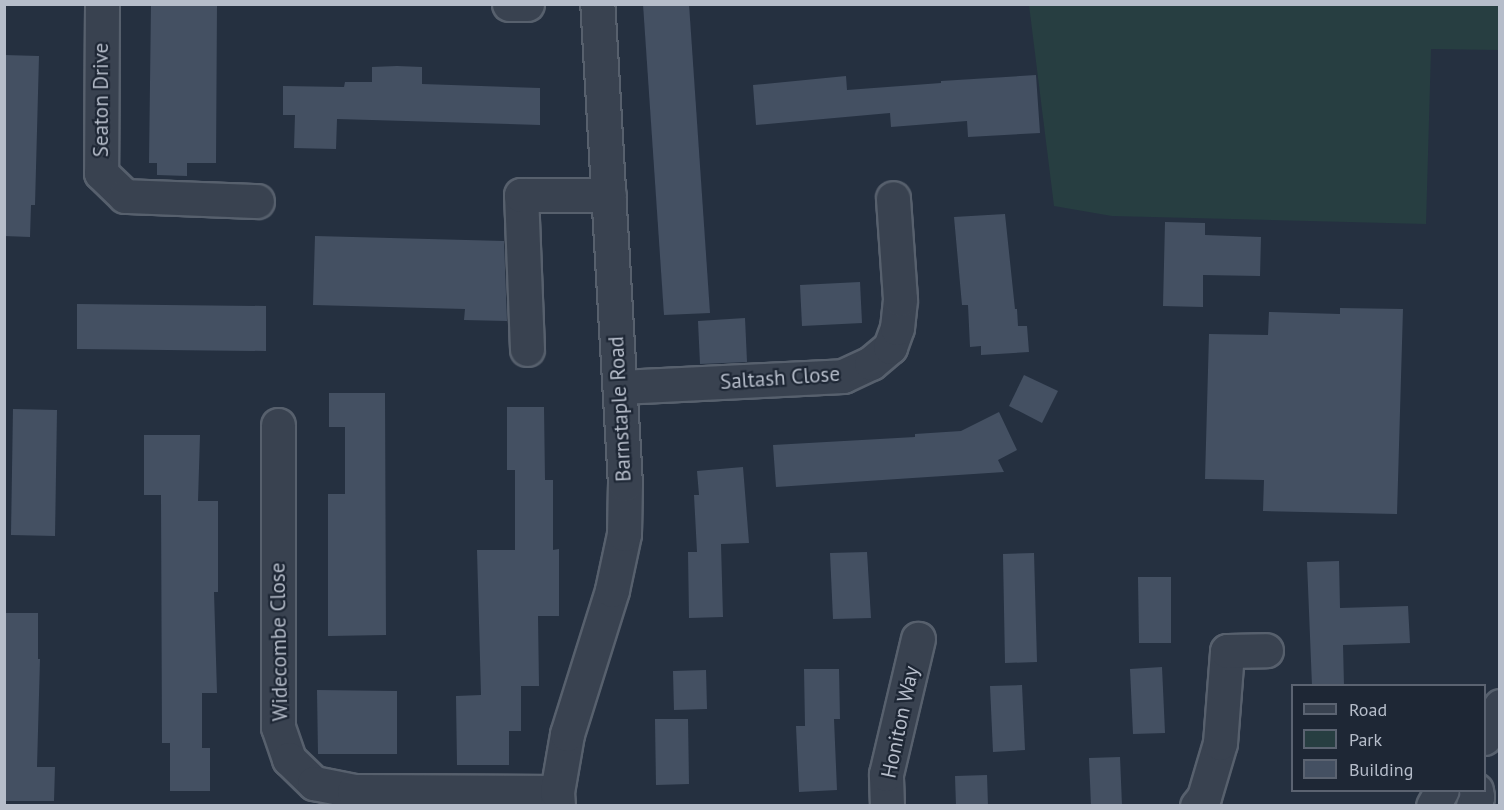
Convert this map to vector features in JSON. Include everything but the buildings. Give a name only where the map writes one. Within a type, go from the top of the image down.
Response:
[{"type":"street","name":"Seaton Drive","points":[[102,4],[101,173],[125,196],[257,201]]},
{"type":"street","points":[[509,4],[527,4]]},
{"type":"street","name":"Barnstaple Road","points":[[557,799],[567,734],[612,590],[624,534],[626,484],[597,4]]},
{"type":"street","points":[[527,349],[521,195],[609,195]]},
{"type":"street","name":"Saltash Close","points":[[620,387],[843,376],[871,363],[890,347],[897,328],[900,299],[893,198]]},
{"type":"street","name":"Widecombe Close","points":[[278,425],[278,727],[289,759],[314,783],[354,791],[557,799]]},
{"type":"street","name":"Honiton Way","points":[[887,806],[886,774],[918,639]]},
{"type":"street","points":[[1197,806],[1204,797],[1220,743],[1227,651],[1266,650]]},
{"type":"street","points":[[1486,736],[1500,706]]},
{"type":"street","points":[[1433,806],[1441,792]]},
{"type":"green space","points":[[1029,5],[1499,5],[1499,50],[1431,49],[1426,224],[1112,216],[1054,206]]}]
